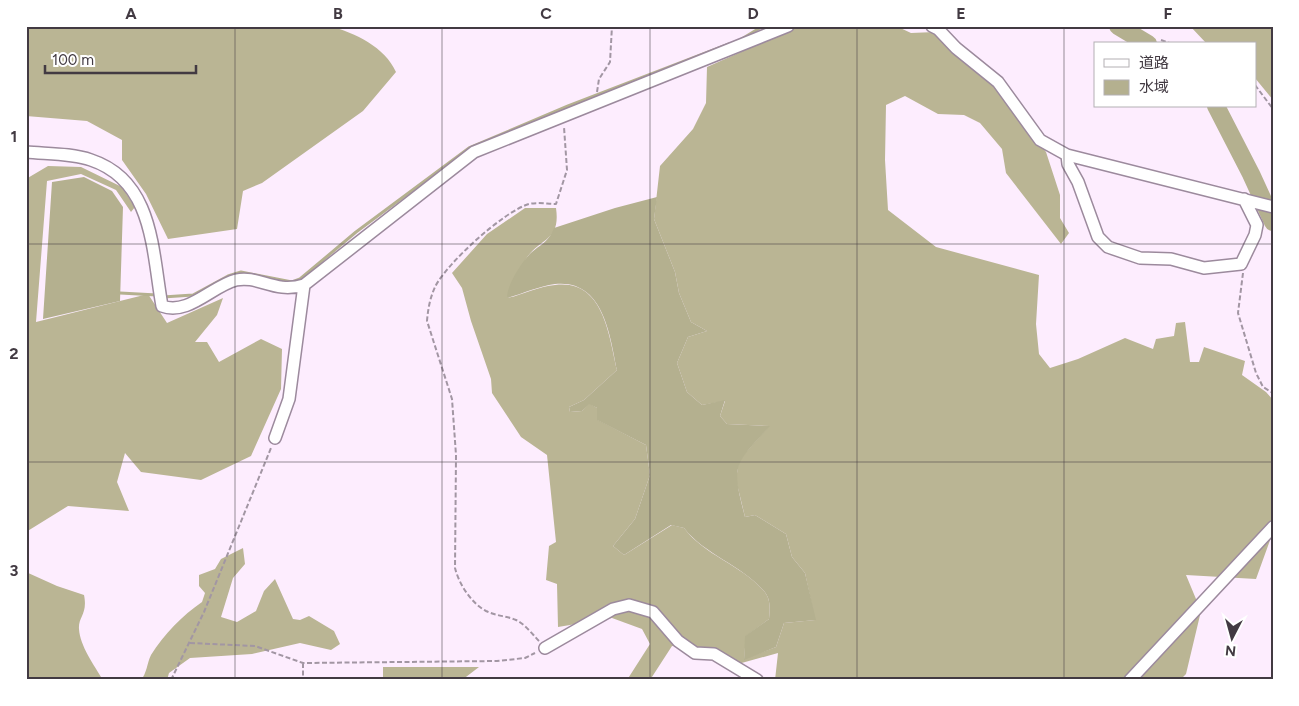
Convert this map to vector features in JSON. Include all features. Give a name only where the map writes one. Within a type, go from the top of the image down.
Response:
[{"type":"street","points":[[26,152],[90,159],[114,172],[131,186],[144,208],[162,306],[169,309],[193,303],[237,280],[248,280],[291,289],[304,285],[474,152],[788,26]]},
{"type":"street","points":[[932,26],[938,29],[956,48],[998,82],[1040,140],[1067,155],[1273,207]]},
{"type":"street","points":[[1067,155],[1068,164],[1078,182],[1098,238],[1108,247],[1140,258],[1172,259],[1204,268],[1241,264],[1255,235],[1257,225],[1248,200]]},
{"type":"street","points":[[275,438],[289,399],[304,285]]},
{"type":"street","points":[[1130,680],[1273,527]]},
{"type":"street","points":[[545,648],[613,609],[629,605],[653,612],[678,641],[695,653],[714,654],[757,680]]},
{"type":"path","points":[[596,91],[599,79],[610,62],[612,26]]},
{"type":"path","points":[[1161,40],[1166,42]]},
{"type":"path","points":[[1256,86],[1273,109]]},
{"type":"path","points":[[190,642],[255,646],[303,663],[497,661],[525,658],[545,648],[516,620],[485,611],[476,603],[458,580],[455,568],[456,456],[452,400],[427,321],[428,309],[436,285],[449,267],[482,233],[527,205],[537,202],[556,204],[568,170],[564,128],[556,118]]},
{"type":"path","points":[[1241,264],[1243,272],[1238,313],[1256,373],[1263,387],[1273,393]]},
{"type":"path","points":[[171,680],[190,642],[275,438]]},
{"type":"path","points":[[303,663],[303,680]]},
{"type":"shaded area","points":[[26,26],[330,26],[359,37],[377,48],[385,55],[396,72],[363,111],[262,183],[243,191],[237,229],[168,239],[146,194],[122,160],[122,140],[87,121],[26,116]]},
{"type":"shaded area","points":[[800,26],[896,26],[911,33],[935,32],[1001,91],[1046,152],[1060,195],[1060,218],[1069,233],[1061,244],[1006,173],[1002,149],[980,123],[964,115],[938,114],[905,96],[886,105],[885,160],[888,210],[936,247],[1039,275],[1036,324],[1039,354],[1050,368],[1078,359],[1125,338],[1153,349],[1156,339],[1174,336],[1176,323],[1185,322],[1190,362],[1199,362],[1204,347],[1245,361],[1242,375],[1266,392],[1273,400],[1273,532],[1256,579],[1186,575],[1201,611],[1186,674],[1180,680],[775,680],[778,653],[738,664],[709,650],[672,646],[650,680],[627,680],[650,644],[642,629],[612,618],[558,627],[557,584],[546,580],[549,546],[556,542],[547,455],[521,437],[492,393],[491,379],[462,288],[452,273],[487,234],[525,208],[556,208],[557,219],[552,234],[531,252],[526,259],[507,298],[555,285],[571,286],[584,291],[594,300],[607,327],[617,370],[584,400],[569,407],[570,412],[582,411],[589,403],[597,408],[598,420],[646,445],[650,475],[635,519],[613,546],[624,555],[672,525],[684,528],[702,546],[754,581],[769,600],[769,619],[746,636],[744,659],[776,647],[784,623],[815,620],[805,573],[792,557],[786,534],[755,515],[745,517],[736,480],[739,460],[769,426],[727,424],[720,416],[725,401],[702,405],[687,392],[677,363],[688,337],[707,331],[691,322],[679,293],[675,272],[654,219],[660,166],[693,129],[706,103],[707,67]]},
{"type":"shaded area","points":[[1190,26],[1273,26],[1273,100],[1256,79],[1256,42],[1205,42]]},
{"type":"shaded area","points":[[48,166],[81,167],[122,187],[135,207],[131,212],[116,190],[81,174],[47,181],[36,322],[148,294],[167,323],[223,298],[217,315],[195,342],[207,342],[219,362],[261,339],[282,349],[281,389],[251,456],[201,480],[141,472],[125,453],[117,482],[129,511],[68,506],[26,532],[26,179]]},
{"type":"shaded area","points":[[243,548],[245,564],[233,578],[221,617],[237,622],[256,611],[264,591],[275,579],[293,619],[300,620],[309,616],[334,631],[340,644],[331,650],[300,643],[252,654],[190,658],[169,673],[167,680],[141,680],[151,655],[168,632],[202,602],[205,593],[199,586],[199,575],[215,569],[221,559]]},
{"type":"shaded area","points":[[26,572],[57,586],[84,595],[85,607],[79,625],[80,635],[88,655],[103,680],[26,680]]},
{"type":"shaded area","points":[[383,667],[479,667],[462,680],[383,680]]},
{"type":"water","points":[[84,177],[112,191],[123,207],[120,301],[43,319],[52,182]]},
{"type":"water","points":[[657,197],[654,219],[675,272],[679,293],[691,322],[707,331],[688,337],[677,363],[687,392],[702,405],[725,400],[720,416],[727,424],[770,426],[749,449],[739,466],[737,475],[738,486],[745,517],[755,515],[786,534],[792,557],[805,573],[816,620],[784,623],[776,647],[744,660],[745,636],[769,619],[769,600],[754,581],[702,545],[684,528],[671,525],[624,555],[613,546],[635,519],[650,475],[646,445],[597,420],[597,408],[589,404],[582,411],[570,412],[569,407],[584,400],[617,370],[602,312],[594,300],[584,291],[571,285],[549,285],[507,298],[511,282],[521,265],[532,252],[546,241],[554,228],[615,208]]},
{"type":"waterway","points":[[740,40],[763,26]]},
{"type":"waterway","points":[[1118,26],[1145,42]]},
{"type":"waterway","points":[[163,297],[193,295],[228,276],[241,272],[292,282],[300,279],[356,232],[469,148],[568,106],[729,44]]},
{"type":"waterway","points":[[1217,108],[1273,222]]},
{"type":"waterway","points":[[120,293],[157,295]]}]
